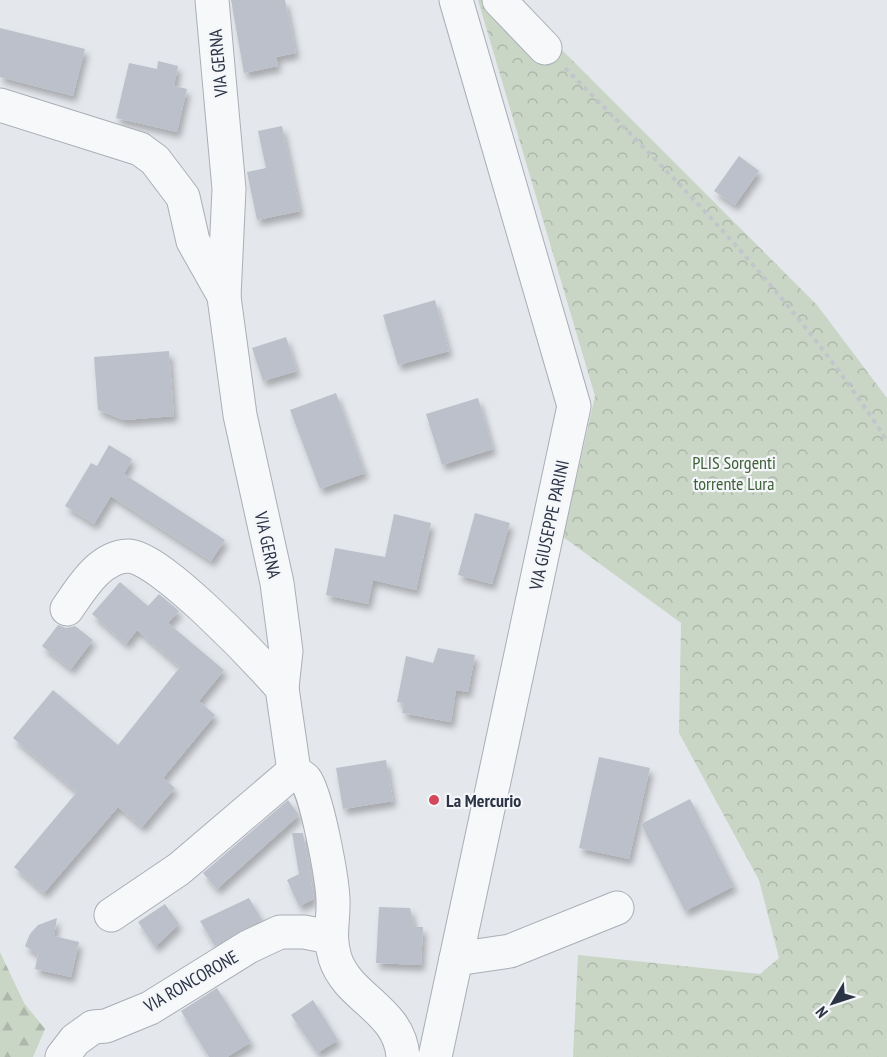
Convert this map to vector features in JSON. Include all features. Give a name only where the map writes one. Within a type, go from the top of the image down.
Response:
[{"type":"street","name":"VIA GERNA","points":[[212,0],[228,189],[224,297],[240,415],[277,583],[286,651],[282,688],[294,771],[305,780],[315,800],[333,899],[330,936],[336,961],[358,993],[392,1022],[402,1047],[403,1057]]},
{"type":"street","name":"VIA GIUSEPPE PARINI","points":[[435,1057],[574,406],[456,0]]},
{"type":"street","points":[[499,0],[544,48]]},
{"type":"street","points":[[0,105],[140,149],[155,160],[183,197],[193,241],[224,297]]},
{"type":"street","points":[[67,609],[89,576],[108,563],[128,556],[149,564],[182,590],[260,663],[282,688]]},
{"type":"street","points":[[111,915],[179,868],[294,771]]},
{"type":"street","points":[[456,959],[510,951],[617,908]]},
{"type":"street","name":"VIA RONCORONE","points":[[62,1057],[75,1040],[93,1027],[106,1026],[150,1008],[248,947],[280,932],[304,932],[330,936]]},
{"type":"path","points":[[544,48],[657,160],[779,295],[887,441]]},
{"type":"green space","name":"PLIS Sorgenti torrente Lura","points":[[478,0],[512,0],[817,305],[887,398],[887,1057],[573,1057],[578,955],[760,974],[779,958],[759,880],[679,733],[681,623],[563,537],[595,396]]},
{"type":"green space","points":[[0,952],[24,1003],[45,1029],[33,1057],[0,1057]]},
{"type":"building","points":[[231,0],[285,0],[296,53],[276,57],[278,66],[244,73]]},
{"type":"building","points":[[0,28],[85,49],[73,96],[0,77]]},
{"type":"building","points":[[158,61],[178,66],[174,86],[187,89],[177,132],[116,118],[129,63],[157,69]]},
{"type":"building","points":[[282,126],[300,211],[257,220],[247,172],[266,168],[258,131]]},
{"type":"building","points":[[739,156],[759,171],[735,205],[714,191]]},
{"type":"building","points":[[435,300],[449,351],[398,365],[383,315]]},
{"type":"building","points":[[286,337],[297,371],[263,381],[252,348]]},
{"type":"building","points":[[169,351],[174,416],[124,420],[98,410],[94,357]]},
{"type":"building","points":[[336,393],[365,473],[320,489],[290,410]]},
{"type":"building","points":[[478,398],[493,449],[442,465],[426,414]]},
{"type":"building","points":[[109,445],[132,459],[124,474],[225,540],[211,561],[111,496],[94,524],[65,506],[91,463],[97,466]]},
{"type":"building","points":[[475,513],[510,523],[492,584],[458,575]]},
{"type":"building","points":[[394,514],[431,523],[416,590],[373,580],[368,604],[326,595],[335,548],[385,557]]},
{"type":"building","points":[[120,582],[148,606],[159,594],[172,605],[179,611],[168,623],[224,670],[199,701],[215,715],[163,778],[175,788],[142,827],[118,807],[44,893],[14,867],[77,792],[13,738],[53,690],[118,745],[180,667],[137,630],[126,644],[92,614]]},
{"type":"building","points":[[58,625],[66,628],[75,626],[93,640],[71,669],[42,646]]},
{"type":"building","points":[[438,648],[475,655],[468,692],[456,690],[451,722],[402,713],[404,703],[397,702],[406,656],[433,663]]},
{"type":"building","points":[[599,757],[650,768],[629,859],[579,848]]},
{"type":"building","points":[[386,760],[393,801],[343,809],[336,768]]},
{"type":"building","points":[[690,799],[734,886],[685,911],[641,824]]},
{"type":"building","points":[[288,800],[299,815],[217,889],[203,873]]},
{"type":"building","points":[[292,833],[303,833],[314,899],[299,906],[287,880],[299,874]]},
{"type":"building","points":[[249,898],[262,920],[215,946],[200,921]]},
{"type":"building","points":[[165,904],[179,924],[155,947],[138,922]]},
{"type":"building","points":[[379,907],[410,908],[414,927],[423,927],[421,965],[376,963]]},
{"type":"building","points":[[57,918],[54,936],[79,942],[71,977],[35,969],[38,954],[25,946],[30,934],[38,925]]},
{"type":"building","points":[[217,988],[251,1042],[227,1057],[209,1057],[181,1011]]},
{"type":"building","points":[[313,1000],[338,1040],[317,1053],[291,1015]]},
{"type":"place","name":"La Mercurio","points":[[434,800]]}]
